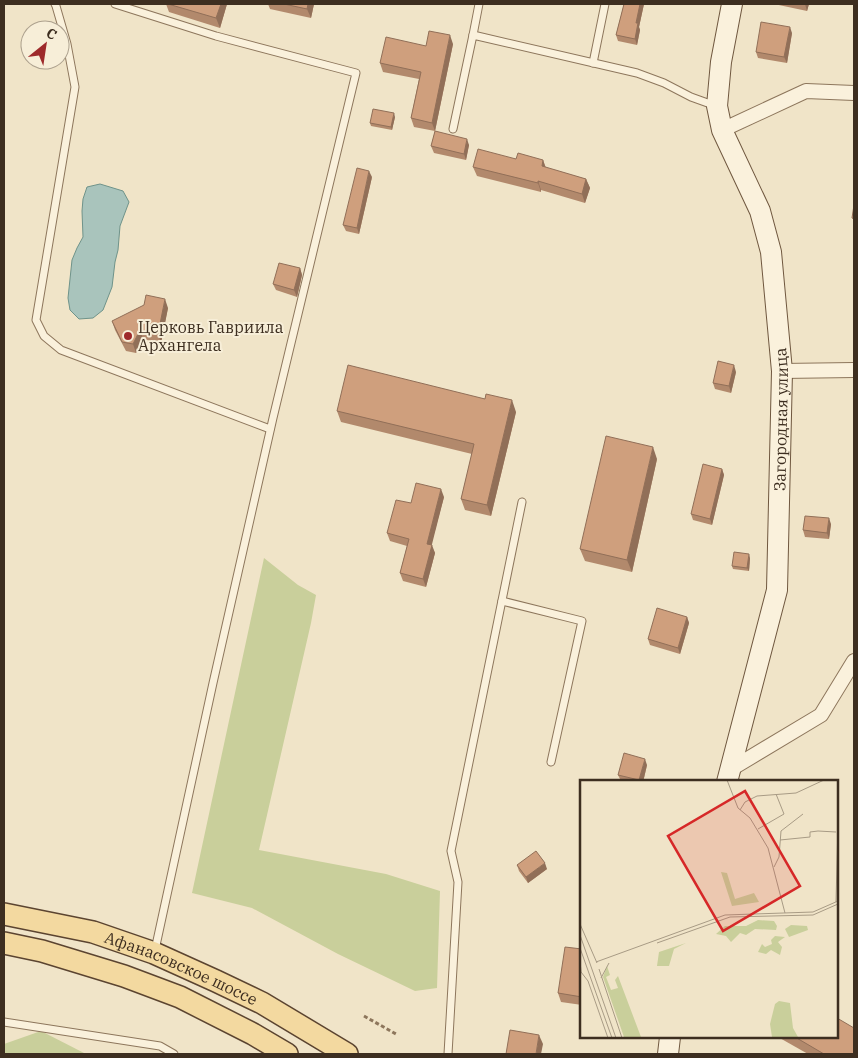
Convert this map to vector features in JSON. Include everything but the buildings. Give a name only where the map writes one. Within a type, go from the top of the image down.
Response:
[{"type":"main road","name":"Афанасовское шоссе","points":[[4,914],[93,932],[154,953],[216,980],[262,1004],[347,1054]]},
{"type":"main road","name":"Афанасовское шоссе","points":[[4,943],[42,951],[124,976],[180,997],[253,1034],[287,1054]]},
{"type":"street","name":"Загородная улица","points":[[729,776],[777,590],[782,371],[771,252],[760,211],[722,130],[717,106],[720,62],[732,4]]},
{"type":"street","points":[[722,130],[806,91],[854,93]]},
{"type":"street","points":[[782,371],[854,370]]},
{"type":"street","points":[[729,776],[821,715],[854,661]]},
{"type":"street","points":[[668,1054],[670,1038]]},
{"type":"lane","points":[[55,4],[67,44],[75,88],[36,320],[44,336],[61,350],[270,429]]},
{"type":"lane","points":[[115,4],[216,36],[356,73],[270,429],[154,953]]},
{"type":"lane","points":[[453,128],[479,4]]},
{"type":"lane","points":[[593,63],[605,4]]},
{"type":"lane","points":[[473,35],[637,74],[664,83],[691,97],[717,106]]},
{"type":"lane","points":[[448,1054],[458,882],[451,851],[522,502]]},
{"type":"lane","points":[[502,601],[582,621],[550,762]]},
{"type":"lane","points":[[4,1022],[160,1046],[174,1054]]},
{"type":"path","points":[[364,1016],[396,1034]]},
{"type":"green space","points":[[264,558],[298,585],[316,595],[259,850],[386,874],[440,891],[437,988],[415,991],[338,954],[252,908],[192,893]]},
{"type":"green space","points":[[41,1031],[86,1054],[4,1054],[4,1044]]},
{"type":"water","points":[[100,184],[123,191],[129,202],[120,226],[112,287],[103,310],[93,318],[79,319],[70,310],[68,298],[72,260],[83,237],[82,211],[87,187]]},
{"type":"place","name":"Церковь Гавриила Архангела","points":[[128,336]]}]
